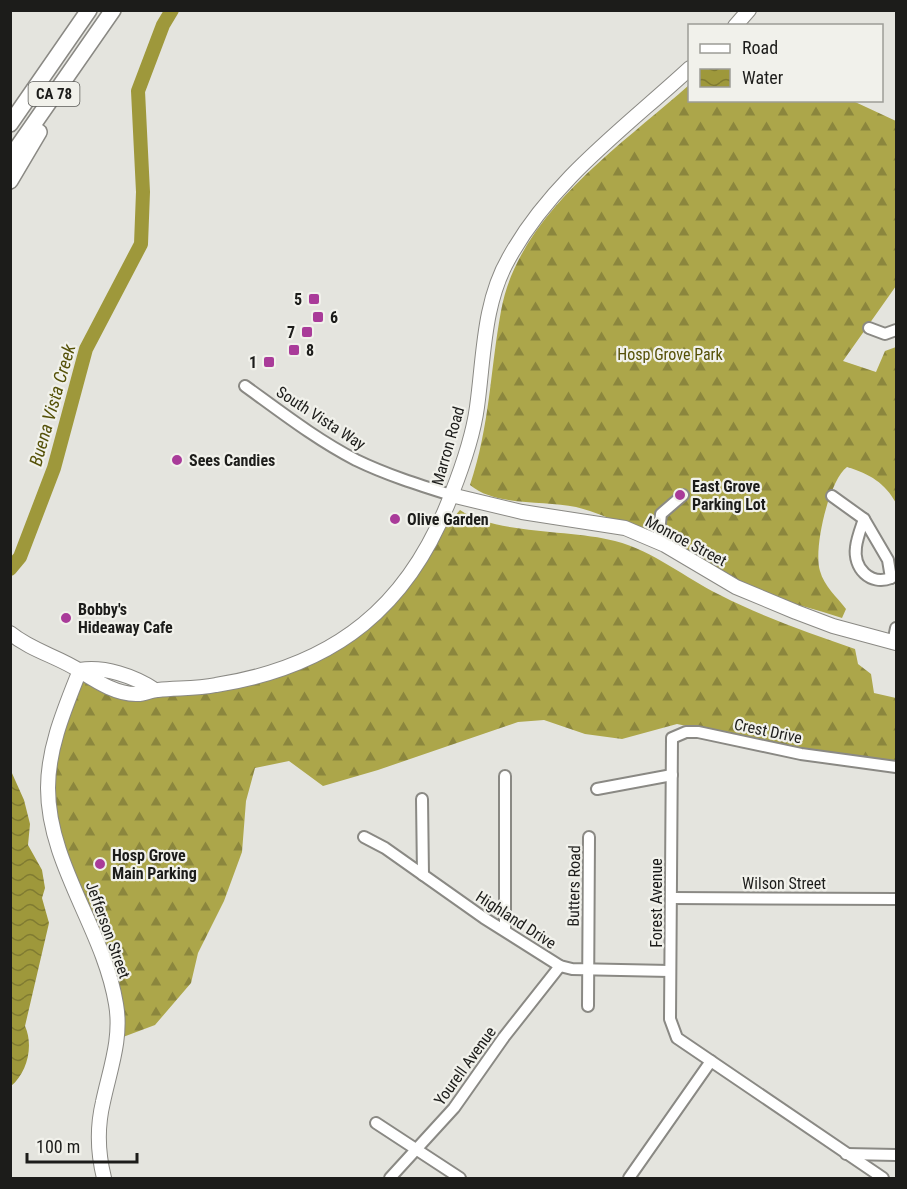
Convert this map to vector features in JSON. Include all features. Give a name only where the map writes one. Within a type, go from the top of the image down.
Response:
[{"type":"highway","name":"CA 78","points":[[10,124],[89,10]]},
{"type":"highway","name":"CA 78","points":[[10,158],[112,10]]},
{"type":"highway","points":[[10,181],[98,31]]},
{"type":"highway","points":[[10,113],[70,38]]},
{"type":"main road","points":[[737,24],[749,10]]},
{"type":"main road","name":"Marron Road","points":[[80,670],[93,681],[138,694],[155,690],[228,684],[276,672],[328,649],[365,624],[388,603],[405,583],[437,531],[472,436],[490,304],[507,261],[532,218],[568,177],[688,70]]},
{"type":"main road","name":"Monroe Street","points":[[451,495],[522,512],[625,528],[658,541],[736,586],[787,608],[833,626],[895,643]]},
{"type":"main road","points":[[10,633],[38,652],[80,670]]},
{"type":"main road","name":"Jefferson Street","points":[[80,670],[59,724],[48,787],[50,813],[57,842],[109,975],[116,1004],[118,1035],[99,1122],[104,1179]]},
{"type":"street","points":[[869,328],[885,334],[897,330]]},
{"type":"street","name":"South Vista Way","points":[[245,386],[328,444],[357,460],[396,477],[451,495]]},
{"type":"street","points":[[658,541],[661,514],[683,495]]},
{"type":"street","points":[[832,496],[864,519],[888,560],[894,580],[871,579],[859,569],[856,546],[864,519]]},
{"type":"street","points":[[895,643],[897,628]]},
{"type":"street","name":"Crest Drive","points":[[672,775],[672,738],[686,732],[698,732],[801,754],[897,767]]},
{"type":"street","points":[[597,789],[672,775]]},
{"type":"street","name":"Forest Avenue","points":[[672,775],[670,1019],[677,1038],[711,1061]]},
{"type":"street","points":[[505,929],[506,776]]},
{"type":"street","points":[[422,799],[423,875]]},
{"type":"street","name":"Highland Drive","points":[[364,837],[560,966],[670,971]]},
{"type":"street","name":"Butters Road","points":[[588,1006],[589,837]]},
{"type":"street","name":"Wilson Street","points":[[671,898],[897,899]]},
{"type":"street","name":"Yourell Avenue","points":[[390,1179],[454,1108],[504,1037],[560,966]]},
{"type":"street","points":[[629,1179],[711,1061],[883,1179]]},
{"type":"street","points":[[376,1123],[460,1179]]},
{"type":"street","points":[[846,1154],[897,1155]]},
{"type":"green space","name":"Hosp Grove Park","points":[[688,86],[688,102],[855,102],[896,121],[896,286],[843,361],[876,372],[885,351],[896,347],[896,503],[876,480],[847,467],[840,474],[834,486],[824,516],[818,561],[824,582],[846,609],[842,618],[743,586],[597,513],[564,505],[521,502],[493,497],[470,485],[482,441],[497,333],[511,276],[528,243],[550,213],[604,158]]},
{"type":"green space","points":[[460,510],[494,524],[597,537],[629,545],[736,603],[855,649],[858,664],[871,674],[874,693],[896,698],[896,762],[813,752],[677,724],[622,739],[585,734],[544,720],[518,722],[378,770],[323,786],[289,761],[255,768],[246,801],[242,852],[224,901],[198,953],[191,983],[155,1025],[123,1037],[60,838],[56,815],[54,793],[58,755],[82,675],[139,692],[198,692],[345,642]]},
{"type":"water","points":[[11,771],[24,800],[30,824],[28,845],[42,870],[45,888],[42,898],[49,923],[25,1026],[29,1042],[27,1059],[17,1081],[11,1086]]},
{"type":"waterway","name":"Buena Vista Creek","points":[[10,569],[20,557],[54,468],[86,349],[141,244],[143,192],[138,91],[163,25],[172,10]]},
{"type":"place","name":"5","points":[[314,299]]},
{"type":"place","name":"6","points":[[318,317]]},
{"type":"place","name":"7","points":[[307,332]]},
{"type":"place","name":"8","points":[[294,350]]},
{"type":"place","name":"1","points":[[269,362]]},
{"type":"place","name":"Sees Candies","points":[[177,460]]},
{"type":"place","name":"East Grove Parking Lot","points":[[680,495]]},
{"type":"place","name":"Olive Garden","points":[[395,519]]},
{"type":"place","name":"Bobby's Hideaway Cafe","points":[[66,618]]},
{"type":"place","name":"Hosp Grove Main Parking","points":[[100,864]]}]
